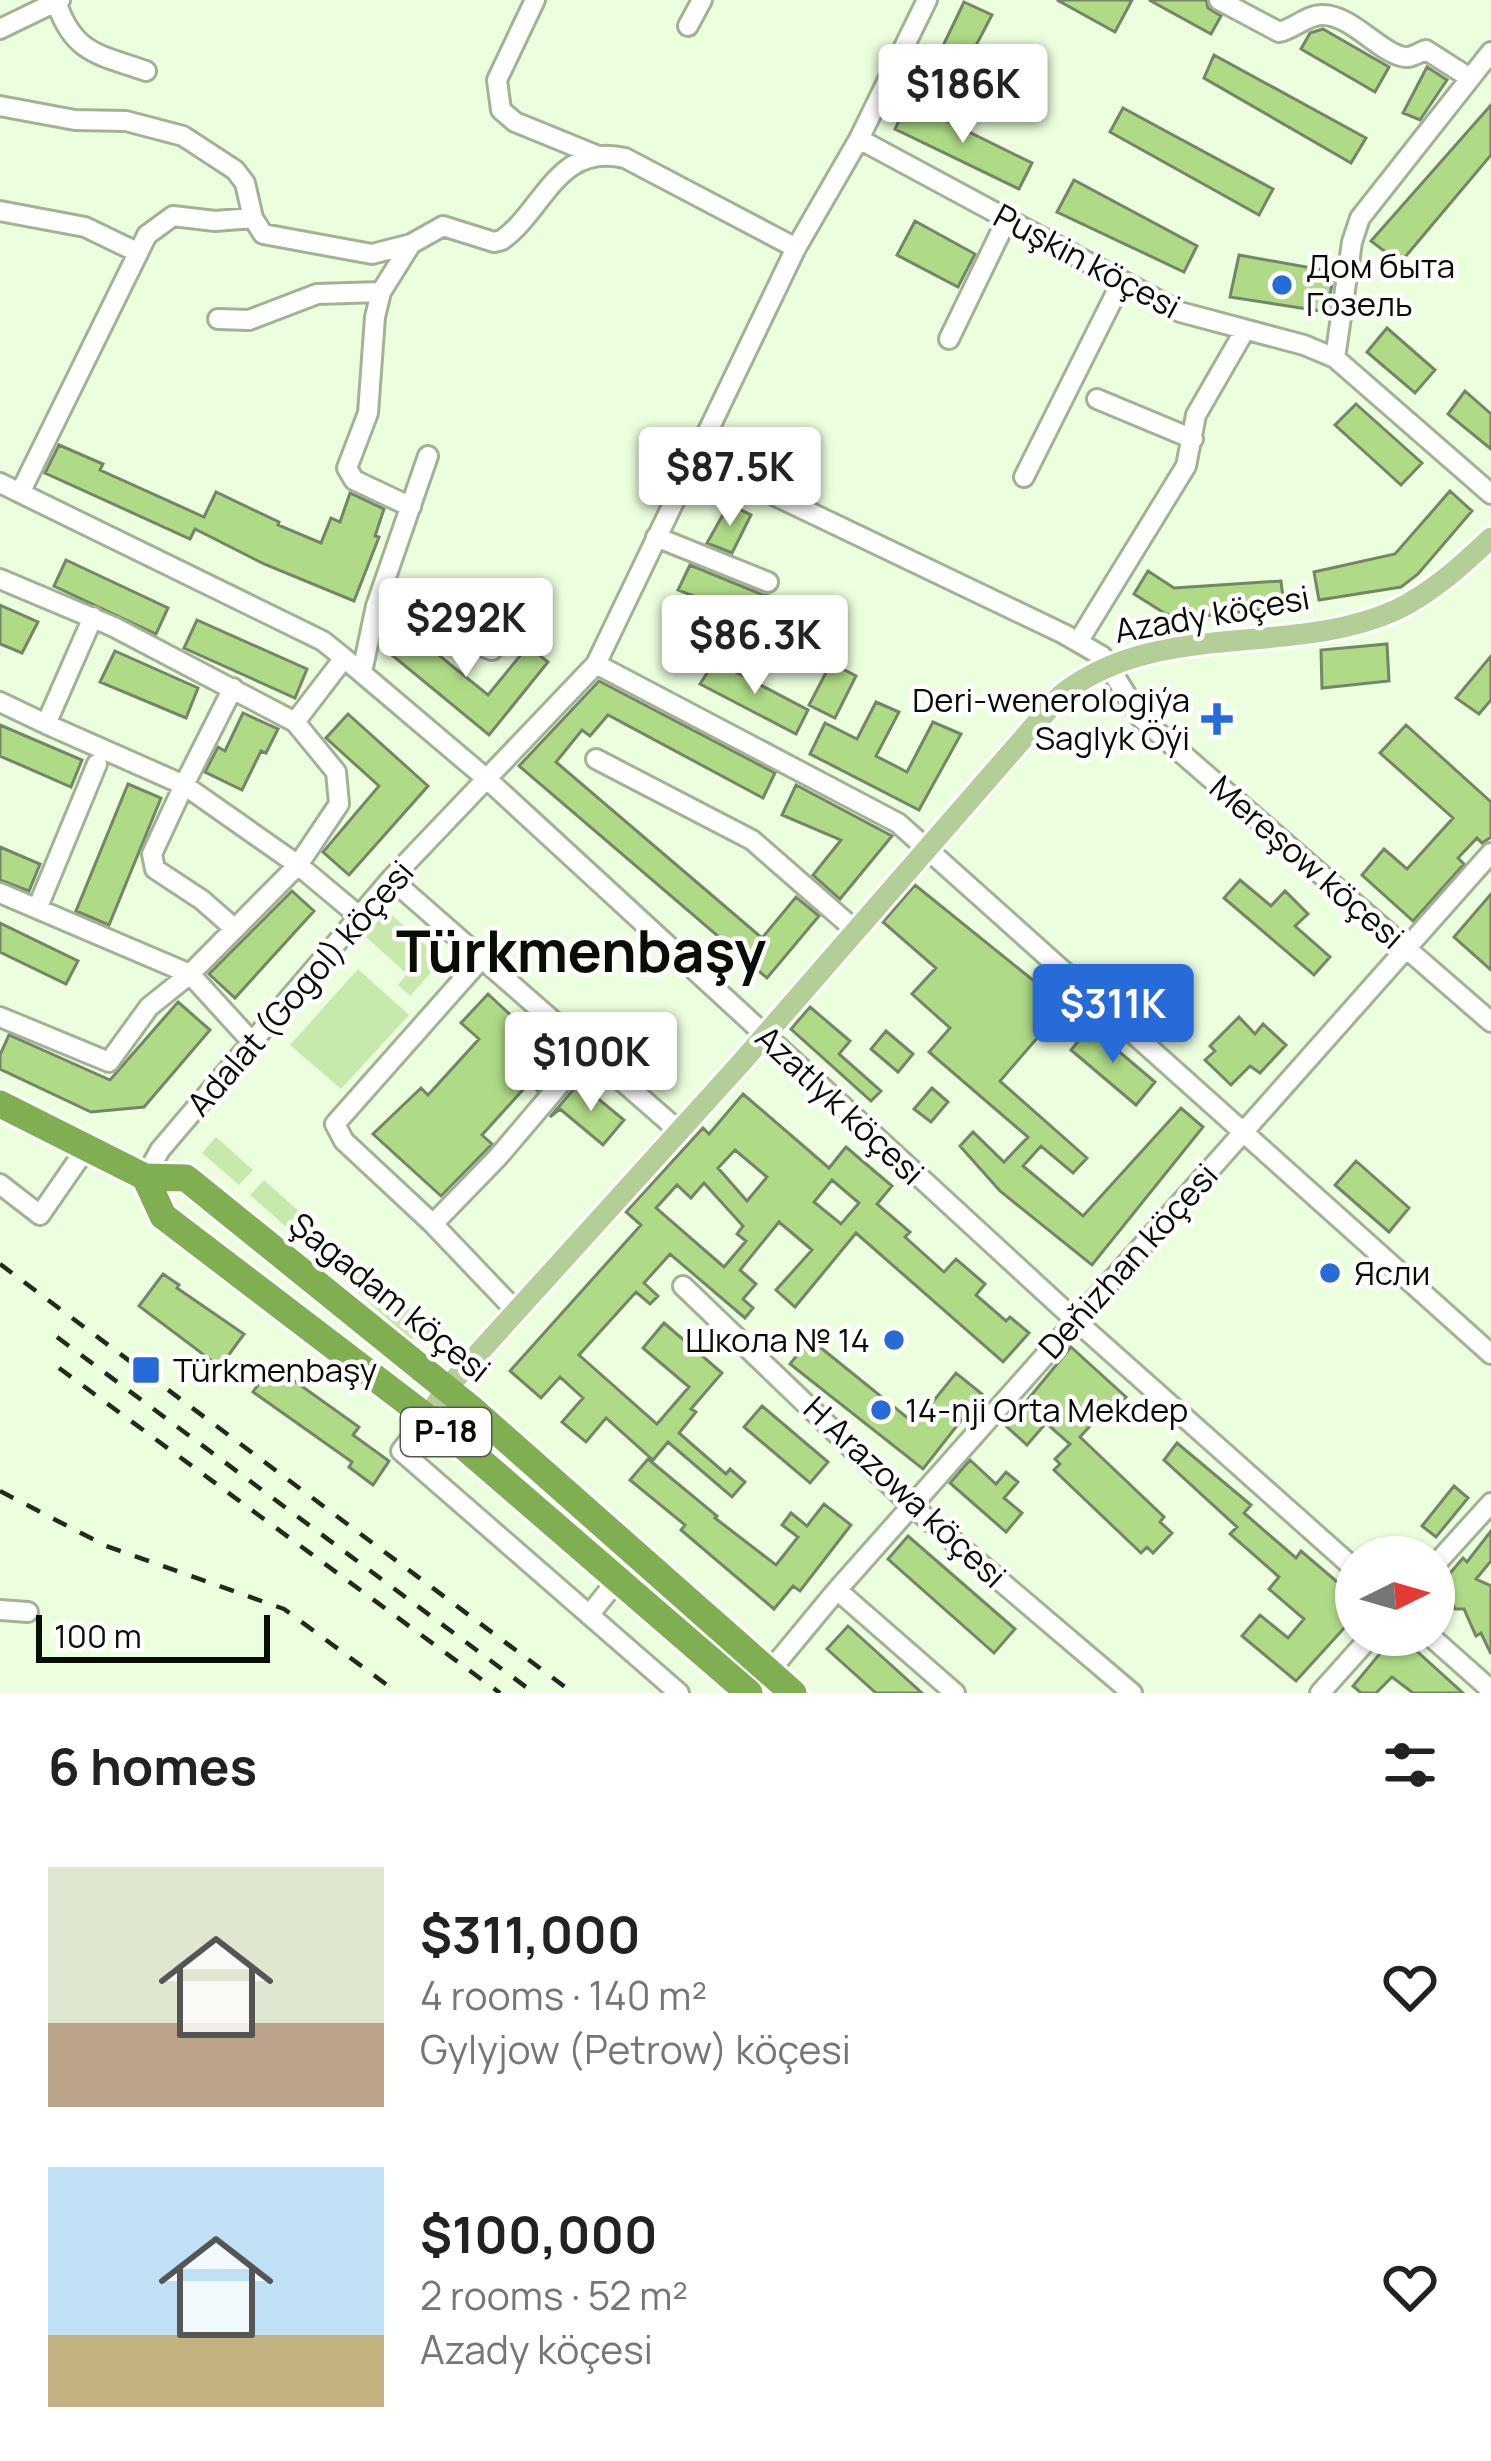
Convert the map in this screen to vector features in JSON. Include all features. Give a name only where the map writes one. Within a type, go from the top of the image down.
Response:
[{"type":"highway","name":"Şagadam köçesi","points":[[0,1105],[146,1177],[186,1178],[446,1389],[793,1693]]},
{"type":"highway","name":"P-18","points":[[146,1177],[163,1216],[427,1418],[749,1693]]},
{"type":"main road","name":"Azady köçesi","points":[[427,1418],[446,1389],[679,1131],[1040,715],[1083,677],[1108,664],[1153,652],[1366,620],[1425,593],[1491,538]]},
{"type":"street","points":[[535,0],[497,80],[501,110],[515,122],[596,155],[625,158],[796,248]]},
{"type":"street","points":[[688,26],[702,0]]},
{"type":"street","name":"Adalat (Gogol) köçesi","points":[[146,1177],[160,1150],[391,879],[596,664],[796,248],[859,140],[927,0]]},
{"type":"street","points":[[1219,0],[1279,32],[1328,14],[1398,54],[1411,57],[1426,50],[1469,77]]},
{"type":"street","points":[[0,29],[59,2],[65,28],[79,44],[146,70]]},
{"type":"street","points":[[1335,358],[1352,242],[1360,218],[1491,52]]},
{"type":"street","points":[[0,106],[75,120],[127,121],[183,136],[235,170],[245,183],[253,218],[263,234],[360,254],[411,244],[443,226],[502,240],[553,182],[596,155]]},
{"type":"street","name":"Puşkin köçesi","points":[[859,140],[1180,312],[1304,344],[1335,358],[1491,494]]},
{"type":"street","points":[[0,211],[85,227],[136,252]]},
{"type":"street","points":[[20,493],[147,235],[173,216],[215,221],[253,218]]},
{"type":"street","points":[[949,339],[1007,219]]},
{"type":"street","points":[[411,244],[381,292],[368,413],[347,468],[354,480],[411,507]]},
{"type":"street","points":[[1024,477],[1123,281]]},
{"type":"street","points":[[218,319],[249,320],[317,294],[381,292]]},
{"type":"street","points":[[1078,642],[1186,466],[1196,415],[1245,330]]},
{"type":"street","points":[[1097,399],[1193,439]]},
{"type":"street","points":[[362,672],[376,606],[428,456]]},
{"type":"street","name":"Mereşow köçesi","points":[[694,457],[1078,642],[1108,664],[1141,718],[1491,1022]]},
{"type":"street","name":"Azatlyk köçesi","points":[[0,483],[323,641],[362,672],[488,780],[1075,1320],[1335,1551]]},
{"type":"street","points":[[656,537],[768,582]]},
{"type":"street","points":[[0,580],[93,617],[295,722],[336,772],[339,790],[339,804],[298,865],[190,974],[149,1006],[110,1062],[0,1019]]},
{"type":"street","points":[[376,606],[492,650]]},
{"type":"street","points":[[46,724],[93,617]]},
{"type":"street","points":[[295,722],[344,658]]},
{"type":"street","points":[[596,664],[874,807],[928,846],[1491,1354]]},
{"type":"street","points":[[233,688],[152,854],[155,869],[235,929]]},
{"type":"street","points":[[0,702],[184,784],[298,865],[359,916]]},
{"type":"street","points":[[596,759],[752,840],[854,929]]},
{"type":"street","points":[[37,909],[97,764]]},
{"type":"street","name":"Deňizhan köçesi","points":[[770,1672],[837,1590],[1491,853]]},
{"type":"street","points":[[391,879],[679,1131]]},
{"type":"street","points":[[0,893],[190,974],[252,1042]]},
{"type":"street","points":[[482,958],[334,1124],[344,1142],[433,1224],[516,1311]]},
{"type":"street","points":[[433,1224],[498,1157],[589,1050]]},
{"type":"street","points":[[0,1184],[40,1216],[86,1150]]},
{"type":"street","name":"H Arazowa köçesi","points":[[683,1286],[912,1506],[1132,1693]]},
{"type":"street","points":[[427,1418],[400,1451],[679,1693]]},
{"type":"street","points":[[1455,1543],[1491,1503]]},
{"type":"street","points":[[589,1615],[619,1578]]},
{"type":"street","points":[[837,1590],[955,1693]]},
{"type":"street","points":[[0,1610],[28,1612]]},
{"type":"street","points":[[1320,1693],[1353,1656]]},
{"type":"street","points":[[1453,1656],[1491,1690]]},
{"type":"green space","points":[[387,911],[442,960],[410,996],[398,985],[407,974],[365,936]]},
{"type":"green space","points":[[358,969],[409,1015],[341,1089],[290,1045]]},
{"type":"green space","points":[[216,1137],[253,1170],[239,1185],[202,1153]]},
{"type":"green space","points":[[264,1180],[313,1224],[300,1239],[250,1195]]},
{"type":"green space","points":[[343,1249],[436,1334],[409,1339],[329,1266]]},
{"type":"building","points":[[1057,0],[1132,0],[1115,32]]},
{"type":"building","points":[[1149,0],[1206,0],[1208,8],[1221,16],[1211,34]]},
{"type":"building","points":[[964,2],[992,15],[951,93],[926,81]]},
{"type":"building","points":[[1323,29],[1389,67],[1375,92],[1301,49],[1310,33]]},
{"type":"building","points":[[1214,55],[1366,138],[1351,163],[1204,78]]},
{"type":"building","points":[[1427,67],[1447,80],[1420,120],[1403,113]]},
{"type":"building","points":[[908,102],[1032,163],[1019,189],[895,129]]},
{"type":"building","points":[[1491,105],[1491,155],[1400,263],[1371,241]]},
{"type":"building","points":[[1123,108],[1273,189],[1259,215],[1110,132]]},
{"type":"building","points":[[1074,180],[1197,246],[1184,272],[1057,212]]},
{"type":"building","points":[[915,221],[975,254],[958,287],[897,255]]},
{"type":"building","name":"Дом быта Гозель","points":[[1239,255],[1334,272],[1327,312],[1230,297]]},
{"type":"building","points":[[1387,328],[1435,370],[1415,393],[1367,352]]},
{"type":"building","points":[[1465,391],[1491,414],[1491,449],[1448,414]]},
{"type":"building","points":[[1356,404],[1422,463],[1401,485],[1335,425]]},
{"type":"building","points":[[59,445],[103,464],[100,470],[204,517],[216,492],[321,543],[331,518],[340,522],[350,493],[384,509],[375,536],[379,537],[354,601],[195,529],[190,539],[45,473]]},
{"type":"building","points":[[1450,491],[1472,511],[1418,574],[1401,587],[1319,600],[1314,572],[1395,554]]},
{"type":"building","points":[[729,504],[751,515],[732,553],[707,543]]},
{"type":"building","points":[[66,560],[168,608],[156,634],[54,586]]},
{"type":"building","points":[[690,565],[763,595],[788,599],[775,628],[678,590]]},
{"type":"building","points":[[1148,571],[1174,588],[1281,581],[1284,607],[1186,618],[1166,614],[1134,594]]},
{"type":"building","points":[[0,605],[38,622],[22,653],[0,644]]},
{"type":"building","points":[[197,620],[307,669],[295,698],[184,648]]},
{"type":"building","points":[[396,628],[414,635],[488,695],[528,646],[548,662],[489,735],[381,646]]},
{"type":"building","points":[[1387,644],[1389,681],[1322,688],[1321,650]]},
{"type":"building","points":[[115,651],[198,688],[186,718],[100,682]]},
{"type":"building","points":[[1491,656],[1491,700],[1479,714],[1456,698]]},
{"type":"building","points":[[715,661],[808,710],[796,734],[700,684]]},
{"type":"building","points":[[831,663],[856,676],[835,718],[809,705]]},
{"type":"building","points":[[599,681],[775,773],[763,798],[608,715],[590,736],[582,730],[556,762],[762,938],[796,897],[819,916],[767,978],[519,766]]},
{"type":"building","points":[[876,702],[899,712],[876,756],[907,772],[933,722],[961,734],[919,810],[810,754],[825,723],[857,739]]},
{"type":"building","points":[[243,713],[278,729],[242,790],[205,772],[218,747],[225,751]]},
{"type":"building","points":[[348,714],[428,786],[349,875],[323,852],[379,786],[326,738]]},
{"type":"building","points":[[0,725],[82,760],[71,787],[0,756]]},
{"type":"building","points":[[1406,725],[1491,802],[1491,837],[1482,843],[1477,838],[1458,858],[1464,864],[1413,921],[1362,875],[1384,849],[1407,869],[1453,818],[1380,753]]},
{"type":"building","points":[[128,784],[161,798],[109,925],[76,911]]},
{"type":"building","points":[[796,785],[892,836],[840,899],[813,875],[841,840],[782,815]]},
{"type":"building","points":[[0,847],[40,864],[29,891],[0,880]]},
{"type":"building","points":[[1240,880],[1271,906],[1285,891],[1308,914],[1295,926],[1330,957],[1314,975],[1224,898]]},
{"type":"building","points":[[915,885],[1065,1006],[1000,1081],[1087,1158],[1073,1173],[1041,1146],[1023,1166],[1083,1216],[1181,1108],[1203,1127],[1092,1265],[1000,1191],[960,1146],[973,1132],[1004,1162],[1028,1137],[929,1052],[950,1028],[912,994],[936,968],[883,922]]},
{"type":"building","points":[[292,891],[314,911],[235,998],[209,974]]},
{"type":"building","points":[[1491,894],[1491,970],[1454,937]]},
{"type":"building","points":[[0,923],[78,961],[66,984],[0,952]]},
{"type":"building","points":[[488,994],[561,1062],[537,1090],[529,1083],[482,1135],[492,1144],[441,1196],[373,1134],[421,1088],[428,1095],[479,1039],[461,1023]]},
{"type":"building","points":[[178,1002],[210,1030],[144,1107],[91,1112],[0,1069],[9,1035],[110,1080]]},
{"type":"building","points":[[810,1007],[850,1041],[839,1054],[881,1091],[871,1101],[791,1029]]},
{"type":"building","points":[[1239,1017],[1255,1034],[1263,1024],[1286,1045],[1260,1073],[1250,1066],[1231,1085],[1205,1060],[1215,1051],[1210,1046]]},
{"type":"building","points":[[1090,1027],[1155,1082],[1136,1105],[1071,1050]]},
{"type":"building","points":[[886,1031],[913,1054],[898,1072],[871,1049]]},
{"type":"building","points":[[579,1083],[624,1120],[603,1145],[560,1109],[550,1117]]},
{"type":"building","points":[[932,1088],[948,1102],[931,1122],[914,1109]]},
{"type":"building","points":[[743,1094],[829,1168],[846,1147],[892,1186],[877,1204],[910,1232],[905,1237],[944,1272],[956,1259],[985,1284],[976,1295],[1006,1321],[1010,1317],[1029,1333],[1003,1362],[856,1233],[795,1307],[776,1290],[812,1250],[779,1222],[740,1270],[756,1284],[743,1299],[753,1308],[745,1318],[670,1254],[644,1283],[658,1296],[650,1304],[636,1292],[579,1355],[657,1424],[689,1387],[643,1348],[664,1323],[722,1373],[691,1409],[696,1412],[679,1433],[726,1474],[730,1469],[745,1482],[732,1497],[668,1442],[653,1460],[606,1418],[586,1442],[562,1422],[583,1398],[560,1377],[541,1398],[510,1371],[641,1225],[626,1212],[703,1128],[709,1134]],"holes":[[[735,1150],[767,1177],[747,1201],[718,1168]],[[832,1180],[859,1203],[841,1224],[814,1202]],[[704,1183],[743,1226],[737,1234],[746,1241],[724,1267],[656,1208],[677,1185],[691,1198]]]},
{"type":"building","points":[[1356,1161],[1409,1208],[1389,1232],[1335,1185]]},
{"type":"building","points":[[163,1274],[244,1334],[220,1367],[139,1306]]},
{"type":"building","points":[[810,1339],[915,1424],[956,1373],[982,1394],[923,1469],[790,1364]]},
{"type":"building","points":[[1071,1347],[1126,1397],[1115,1409],[1110,1404],[1080,1437],[1164,1517],[1160,1522],[1172,1533],[1153,1553],[1147,1547],[1141,1553],[1054,1470],[1060,1464],[1055,1459],[1070,1444],[1046,1423],[1027,1445],[1006,1426]]},
{"type":"building","points":[[272,1365],[359,1427],[353,1435],[389,1461],[373,1485],[349,1467],[352,1462],[253,1392]]},
{"type":"building","points":[[762,1406],[828,1462],[810,1483],[744,1427]]},
{"type":"building","points":[[1177,1443],[1251,1505],[1244,1513],[1296,1558],[1301,1551],[1335,1580],[1335,1638],[1296,1681],[1242,1636],[1260,1615],[1288,1638],[1304,1619],[1269,1589],[1279,1577],[1230,1534],[1237,1527],[1164,1460]]},
{"type":"building","points":[[648,1459],[776,1565],[798,1537],[782,1525],[791,1513],[807,1526],[824,1504],[851,1525],[800,1591],[793,1586],[774,1609],[630,1480]]},
{"type":"building","points":[[970,1460],[996,1484],[1006,1472],[1018,1482],[1004,1498],[1022,1513],[1006,1532],[950,1483]]},
{"type":"building","points":[[1454,1486],[1468,1498],[1437,1536],[1422,1526]]},
{"type":"building","points":[[1491,1531],[1491,1561],[1476,1579],[1491,1586],[1491,1654],[1481,1633],[1476,1636],[1464,1609],[1455,1609],[1455,1567],[1463,1558],[1467,1562]]},
{"type":"building","points":[[908,1536],[1015,1629],[994,1653],[888,1559]]},
{"type":"building","points":[[848,1626],[922,1693],[876,1693],[827,1649]]},
{"type":"building","points":[[1378,1656],[1422,1656],[1463,1693],[1413,1693],[1392,1677],[1376,1693],[1361,1693],[1353,1686]]},
{"type":"railway","points":[[0,1264],[573,1693]]},
{"type":"railway","points":[[57,1337],[534,1693]]},
{"type":"railway","points":[[59,1368],[500,1693]]},
{"type":"railway","points":[[0,1491],[106,1546],[284,1609],[398,1693]]},
{"type":"place","name":"Дом быта Гозель","points":[[1282,285]]},
{"type":"place","name":"Deri-wenerologiýa Saglyk Öýi","points":[[1217,719]]},
{"type":"place","name":"Ясли","points":[[1330,1273]]},
{"type":"place","name":"Школа № 14","points":[[894,1340]]},
{"type":"place","name":"Türkmenbaşy","points":[[146,1370]]},
{"type":"place","name":"14-nji Orta Mekdep","points":[[881,1410]]},
{"type":"district","name":"Türkmenbaşy","points":[[581,952]]}]
